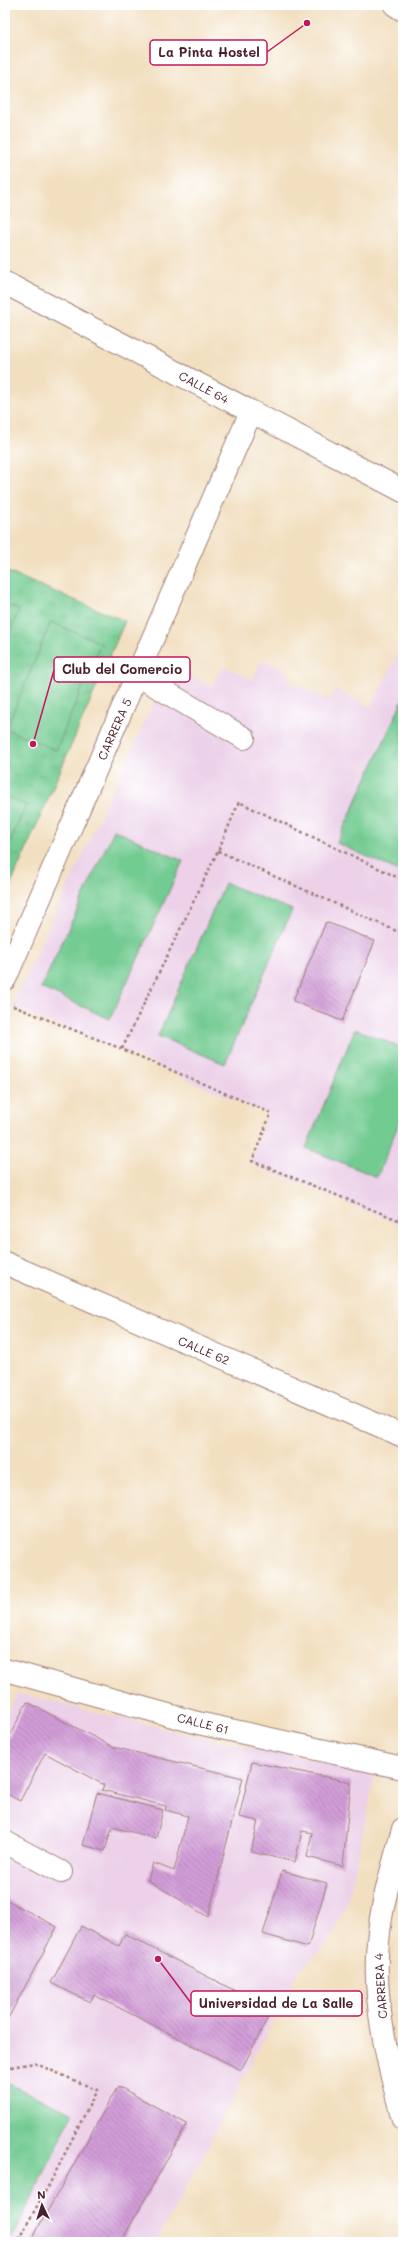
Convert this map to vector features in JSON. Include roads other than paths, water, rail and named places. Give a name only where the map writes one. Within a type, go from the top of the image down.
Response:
[{"type":"street","points":[[395,5],[403,10]]},
{"type":"street","name":"CALLE 64","points":[[5,284],[403,491]]},
{"type":"street","name":"CARRERA 5","points":[[5,979],[251,412]]},
{"type":"street","points":[[137,675],[244,738]]},
{"type":"street","name":"CALLE 62","points":[[5,1263],[403,1436]]},
{"type":"street","name":"CALLE 61","points":[[5,1670],[198,1723],[403,1768]]},
{"type":"street","name":"CARRERA 4","points":[[403,1829],[390,1878],[380,1926],[377,1963],[388,2055],[403,2119]]},
{"type":"street","points":[[5,1842],[61,1872]]},
{"type":"place","name":"La Pinta Hostel","points":[[307,23]]},
{"type":"place","name":"Club del Comercio","points":[[33,744]]},
{"type":"place","name":"Universidad de La Salle","points":[[158,1959]]}]
